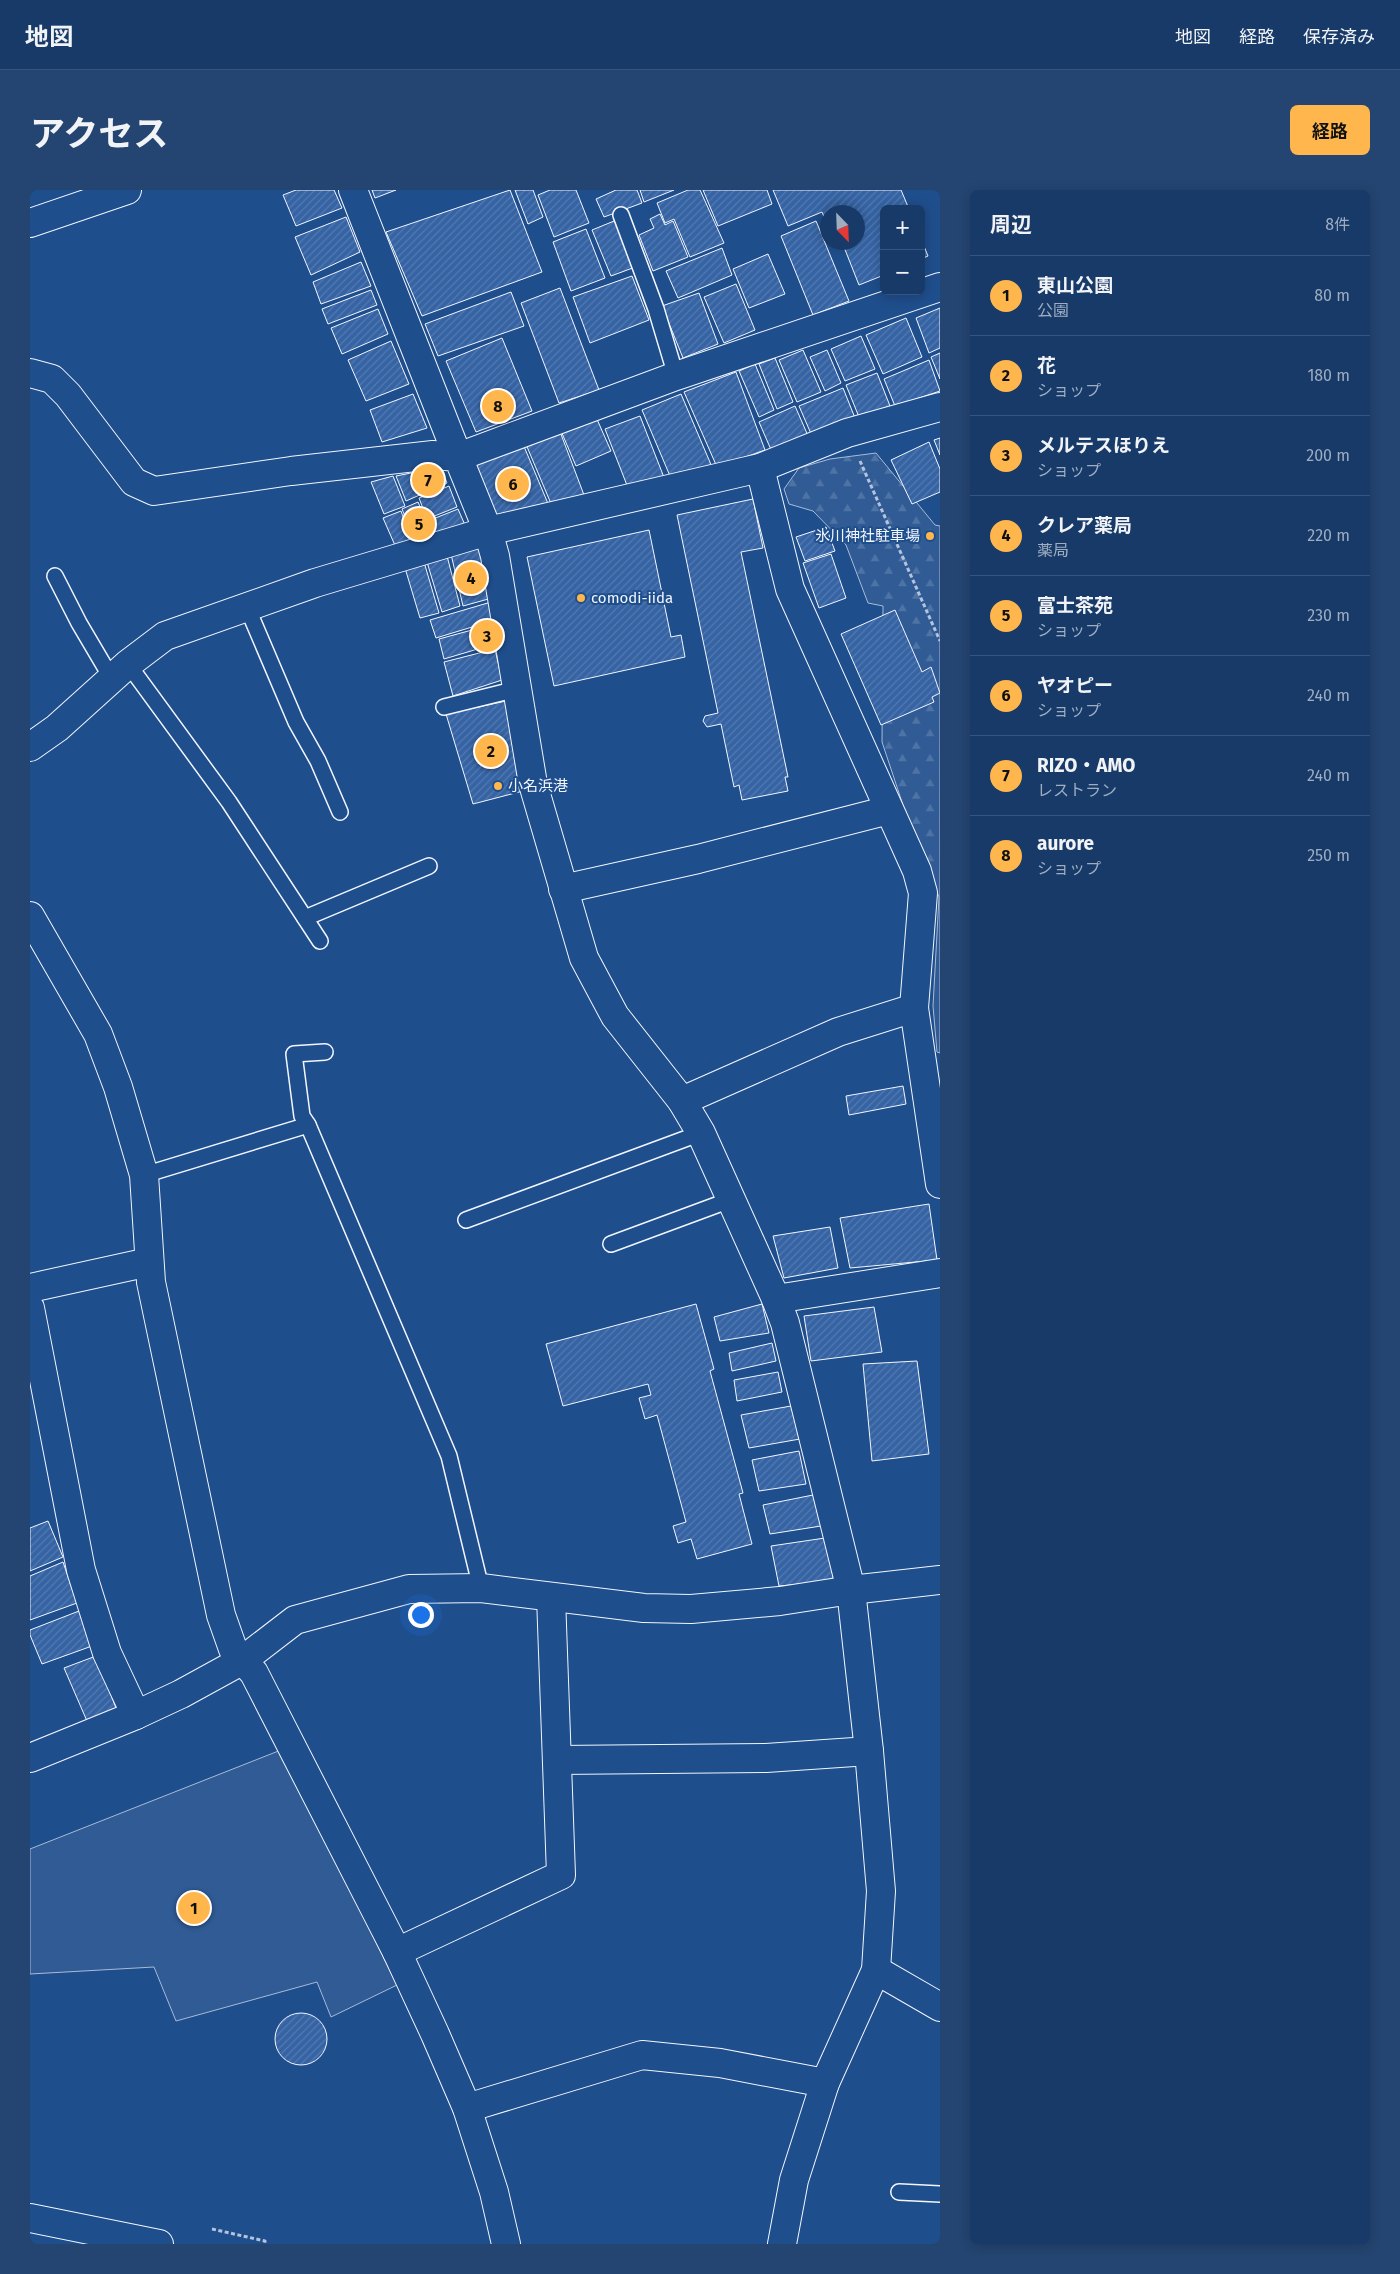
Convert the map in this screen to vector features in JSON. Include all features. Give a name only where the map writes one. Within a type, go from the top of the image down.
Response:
[{"type":"main road","points":[[30,223],[127,190]]},
{"type":"main road","points":[[353,190],[488,531],[495,556],[534,784],[584,958],[615,1016],[682,1101],[701,1134],[776,1299],[785,1323],[851,1590],[869,1751],[881,1891],[876,1970],[825,2083],[794,2180],[782,2244]]},
{"type":"main road","points":[[30,373],[52,379],[63,389],[134,482],[154,491],[291,471],[424,456],[458,457],[676,376],[940,287]]},
{"type":"main road","points":[[30,747],[57,728],[120,672],[165,636],[315,582],[488,531],[760,468],[846,433],[940,407]]},
{"type":"main road","points":[[760,468],[790,589],[917,871],[923,894],[914,1008],[933,1083],[940,1184]]},
{"type":"main road","points":[[563,889],[698,860],[889,810]]},
{"type":"main road","points":[[30,916],[98,1034],[118,1087],[144,1175],[149,1262],[162,1342],[221,1615],[233,1649],[254,1673],[397,1952],[436,2034],[467,2108],[494,2192],[506,2244]]},
{"type":"main road","points":[[682,1101],[838,1032],[914,1008]]},
{"type":"main road","points":[[30,1288],[149,1262]]},
{"type":"main road","points":[[776,1299],[940,1273]]},
{"type":"main road","points":[[30,1308],[81,1570],[107,1653],[136,1715]]},
{"type":"main road","points":[[30,1758],[136,1715],[181,1694],[242,1660],[295,1620],[409,1589],[481,1588],[644,1608],[691,1609],[780,1601],[851,1590],[940,1580]]},
{"type":"main road","points":[[397,1952],[561,1875],[551,1597]]},
{"type":"main road","points":[[558,1760],[766,1758],[869,1751]]},
{"type":"main road","points":[[876,1970],[940,2007]]},
{"type":"main road","points":[[467,2108],[642,2055],[720,2062],[825,2083]]},
{"type":"main road","points":[[30,2218],[159,2244]]},
{"type":"lane","points":[[621,214],[656,309],[676,376]]},
{"type":"lane","points":[[55,576],[79,623],[229,802],[320,941]]},
{"type":"lane","points":[[247,607],[296,722],[318,761],[340,812]]},
{"type":"lane","points":[[444,707],[517,689]]},
{"type":"lane","points":[[305,918],[429,866]]},
{"type":"lane","points":[[325,1052],[294,1054],[302,1116],[308,1125],[449,1456],[481,1588]]},
{"type":"lane","points":[[144,1175],[308,1125]]},
{"type":"lane","points":[[466,1220],[701,1134]]},
{"type":"lane","points":[[611,1244],[730,1200]]},
{"type":"lane","points":[[899,2192],[940,2194]]},
{"type":"path","points":[[857,455],[940,641]]},
{"type":"path","points":[[212,2229],[266,2241],[265,2244]]},
{"type":"green space","points":[[876,453],[935,525],[940,526],[940,1053],[937,1052],[933,1006],[939,897],[903,805],[882,742],[883,606],[868,603],[846,545],[813,511],[789,504],[784,489],[799,468],[830,459]]},
{"type":"shaded area","points":[[281,1750],[397,1985],[331,2017],[317,1982],[176,2021],[154,1967],[30,1974],[30,1849]]},
{"type":"building","points":[[296,190],[334,190],[342,208],[296,226],[283,195]]},
{"type":"building","points":[[372,190],[396,190],[375,198]]},
{"type":"building","points":[[510,190],[542,272],[422,316],[386,232]]},
{"type":"building","points":[[515,190],[533,190],[543,217],[528,224]]},
{"type":"building","points":[[550,190],[576,190],[589,223],[554,237],[538,195]]},
{"type":"building","points":[[616,190],[637,190],[642,203],[604,217],[596,199]]},
{"type":"building","points":[[640,190],[674,190],[644,202]]},
{"type":"building","points":[[688,190],[700,190],[724,243],[690,257],[674,219],[665,223],[657,203]]},
{"type":"building","points":[[703,190],[767,190],[772,204],[718,226]]},
{"type":"building","points":[[773,190],[901,190],[907,205],[880,205],[880,277],[859,285],[845,250],[865,250],[865,205],[820,205],[820,213],[788,226]]},
{"type":"building","points":[[660,214],[665,225],[673,221],[688,257],[653,271],[639,235],[654,228],[650,219]]},
{"type":"building","points":[[346,217],[360,252],[311,275],[295,237]]},
{"type":"building","points":[[619,219],[638,266],[611,276],[592,230]]},
{"type":"building","points":[[816,221],[820,231],[820,250],[828,250],[849,301],[813,315],[781,236]]},
{"type":"building","points":[[586,229],[605,278],[571,291],[553,242]]},
{"type":"building","points":[[722,248],[732,275],[678,298],[666,271]]},
{"type":"building","points":[[768,254],[785,294],[749,308],[733,269]]},
{"type":"building","points":[[361,262],[371,286],[321,304],[313,282]]},
{"type":"building","points":[[632,276],[649,320],[590,343],[573,297]]},
{"type":"building","points":[[736,284],[755,330],[724,343],[704,297]]},
{"type":"building","points":[[560,288],[599,390],[559,403],[521,303]]},
{"type":"building","points":[[371,290],[377,305],[328,324],[322,309]]},
{"type":"building","points":[[511,292],[524,326],[438,356],[425,324]]},
{"type":"building","points":[[699,293],[718,344],[683,358],[662,306]]},
{"type":"building","points":[[940,308],[940,348],[929,353],[916,318]]},
{"type":"building","points":[[378,309],[388,334],[342,354],[331,328]]},
{"type":"building","points":[[906,318],[922,357],[883,374],[866,335]]},
{"type":"building","points":[[861,336],[875,369],[845,381],[831,349]]},
{"type":"building","points":[[502,338],[532,411],[476,432],[446,361]]},
{"type":"building","points":[[391,341],[409,384],[366,401],[348,360]]},
{"type":"building","points":[[803,350],[821,392],[797,402],[779,360]]},
{"type":"building","points":[[827,350],[841,383],[825,391],[810,357]]},
{"type":"building","points":[[940,353],[940,379],[931,357]]},
{"type":"building","points":[[775,358],[793,402],[777,409],[759,364]]},
{"type":"building","points":[[929,360],[940,391],[895,406],[884,379]]},
{"type":"building","points":[[755,364],[774,410],[759,417],[739,371]]},
{"type":"building","points":[[736,372],[765,450],[717,467],[684,392]]},
{"type":"building","points":[[877,373],[890,406],[859,417],[846,385]]},
{"type":"building","points":[[843,388],[855,418],[812,436],[799,406]]},
{"type":"building","points":[[413,394],[427,428],[382,442],[370,410]]},
{"type":"building","points":[[681,394],[712,467],[673,483],[642,410]]},
{"type":"building","points":[[795,406],[809,438],[772,452],[759,422]]},
{"type":"building","points":[[640,416],[665,480],[630,493],[605,429]]},
{"type":"building","points":[[596,417],[611,451],[576,466],[561,431]]},
{"type":"building","points":[[559,429],[584,495],[552,506],[525,442]]},
{"type":"building","points":[[940,438],[940,455],[934,440]]},
{"type":"building","points":[[929,442],[940,469],[940,492],[912,504],[891,460]]},
{"type":"building","points":[[523,444],[549,506],[497,522],[474,464]]},
{"type":"building","points":[[441,467],[447,483],[406,501],[396,476]]},
{"type":"building","points":[[393,476],[405,506],[384,514],[371,482]]},
{"type":"building","points":[[449,486],[457,507],[427,519],[419,498]]},
{"type":"building","points":[[753,499],[763,548],[741,552],[788,777],[785,777],[788,791],[742,800],[739,785],[734,787],[721,724],[707,727],[703,721],[705,716],[718,713],[677,515]]},
{"type":"building","points":[[418,502],[433,537],[416,544],[402,509]]},
{"type":"building","points":[[458,509],[468,532],[438,543],[428,521]]},
{"type":"building","points":[[401,511],[413,544],[397,550],[383,518]]},
{"type":"building","points":[[826,527],[835,551],[805,561],[796,537]]},
{"type":"building","points":[[649,530],[671,637],[681,635],[685,657],[554,686],[527,557]]},
{"type":"building","points":[[485,544],[492,598],[463,606],[451,554]]},
{"type":"building","points":[[831,554],[846,598],[819,608],[803,563]]},
{"type":"building","points":[[447,556],[460,606],[442,612],[427,562]]},
{"type":"building","points":[[424,562],[439,613],[420,618],[405,568]]},
{"type":"building","points":[[491,602],[495,620],[436,638],[430,620]]},
{"type":"building","points":[[895,610],[922,672],[931,667],[940,693],[932,697],[934,702],[881,725],[841,634]]},
{"type":"building","points":[[494,624],[498,643],[444,659],[439,639]]},
{"type":"building","points":[[495,649],[502,680],[453,696],[444,662]]},
{"type":"building","points":[[506,701],[523,791],[473,804],[446,714]]},
{"type":"building","points":[[903,1086],[906,1104],[849,1115],[846,1096]]},
{"type":"building","points":[[929,1204],[937,1260],[850,1268],[840,1218]]},
{"type":"building","points":[[830,1227],[838,1268],[784,1278],[773,1236]]},
{"type":"building","points":[[696,1304],[714,1369],[710,1371],[743,1493],[739,1494],[752,1544],[697,1559],[691,1539],[678,1543],[673,1526],[686,1522],[657,1415],[645,1419],[639,1398],[651,1395],[648,1384],[563,1406],[546,1344]]},
{"type":"building","points":[[762,1304],[769,1333],[720,1341],[714,1317]]},
{"type":"building","points":[[874,1307],[882,1352],[811,1361],[804,1316]]},
{"type":"building","points":[[772,1343],[776,1361],[732,1371],[729,1353]]},
{"type":"building","points":[[917,1361],[929,1454],[872,1461],[863,1364]]},
{"type":"building","points":[[778,1372],[782,1392],[737,1401],[734,1380]]},
{"type":"building","points":[[791,1406],[800,1439],[749,1448],[741,1415]]},
{"type":"building","points":[[799,1451],[806,1484],[759,1491],[752,1460]]},
{"type":"building","points":[[813,1495],[821,1526],[770,1534],[763,1505]]},
{"type":"building","points":[[48,1521],[63,1557],[30,1571],[30,1528]]},
{"type":"building","points":[[825,1538],[834,1581],[779,1586],[771,1546]]},
{"type":"building","points":[[63,1562],[77,1603],[30,1620],[30,1576]]},
{"type":"building","points":[[79,1611],[92,1646],[42,1664],[30,1635],[30,1630]]},
{"type":"building","points":[[96,1656],[116,1708],[87,1721],[64,1668]]},
{"type":"building","points":[[301,2013],[311,2015],[319,2021],[325,2029],[327,2039],[325,2049],[319,2057],[311,2063],[301,2065],[291,2063],[283,2057],[277,2049],[275,2039],[277,2029],[283,2021],[291,2015]]},
{"type":"place","name":"aurore","points":[[498,406]]},
{"type":"place","name":"RIZO・AMO","points":[[428,480]]},
{"type":"place","name":"ヤオピー","points":[[513,484]]},
{"type":"place","name":"富士茶苑","points":[[419,524]]},
{"type":"place","name":"氷川神社駐車場","points":[[930,536]]},
{"type":"place","name":"クレア薬局","points":[[471,578]]},
{"type":"place","name":"comodi-iida","points":[[581,598]]},
{"type":"place","name":"メルテスほりえ","points":[[487,636]]},
{"type":"place","name":"花","points":[[491,751]]},
{"type":"place","name":"小名浜港","points":[[498,786]]},
{"type":"place","name":"東山公園","points":[[194,1908]]}]
